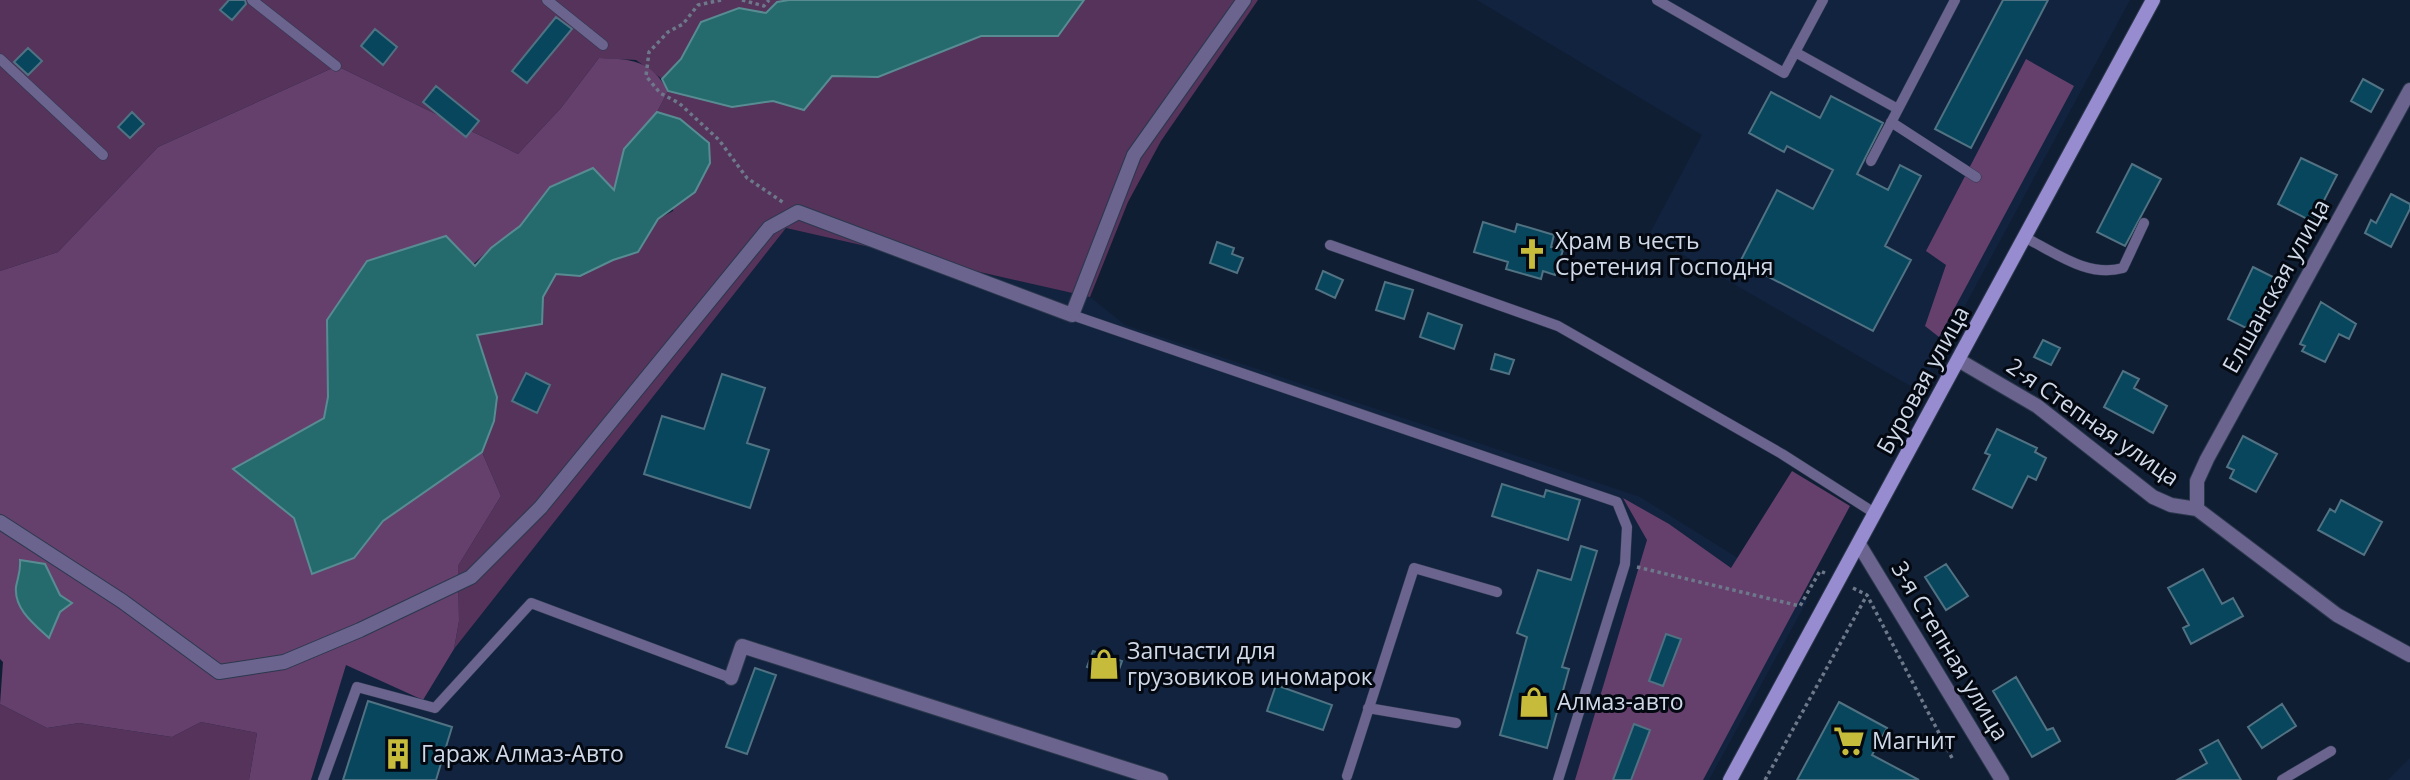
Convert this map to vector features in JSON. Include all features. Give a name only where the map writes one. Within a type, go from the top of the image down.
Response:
[{"type":"main road","name":"Буровая улица","points":[[1730,780],[1860,546],[2153,0]]},
{"type":"street","points":[[0,522],[122,601],[219,672],[284,662],[471,578],[541,507],[769,228],[798,212],[1072,315],[1134,155],[1244,0]]},
{"type":"street","name":"Елшанская улица","points":[[2197,509],[2197,481],[2207,459],[2410,90]]},
{"type":"street","name":"2-я Степная улица","points":[[1960,361],[2037,406],[2153,497],[2171,505],[2197,509],[2337,615],[2410,655]]},
{"type":"street","name":"3-я Степная улица","points":[[1860,546],[2002,780]]},
{"type":"street","points":[[731,678],[742,646],[1161,780]]},
{"type":"lane","points":[[252,0],[336,66]]},
{"type":"lane","points":[[547,0],[603,45]]},
{"type":"lane","points":[[1657,0],[1784,73],[1823,0]]},
{"type":"lane","points":[[1871,161],[1955,0]]},
{"type":"lane","points":[[1795,52],[1898,109]]},
{"type":"lane","points":[[0,59],[103,155]]},
{"type":"lane","points":[[1891,122],[1976,177]]},
{"type":"lane","points":[[2026,238],[2084,268],[2107,273],[2123,268],[2144,223]]},
{"type":"lane","points":[[1330,245],[1559,326],[1782,454],[1876,514]]},
{"type":"lane","points":[[1072,315],[1617,502],[1627,527],[1625,564],[1558,780]]},
{"type":"lane","points":[[1347,776],[1414,568],[1497,592]]},
{"type":"lane","points":[[323,780],[357,687],[435,708],[531,603],[731,678]]},
{"type":"lane","points":[[1368,709],[1456,723]]},
{"type":"lane","points":[[2282,780],[2331,751]]},
{"type":"path","points":[[721,0],[698,5],[683,24],[668,32],[649,52],[646,76],[660,93],[679,103],[719,140],[747,177],[798,212]]},
{"type":"path","points":[[742,0],[764,6],[769,0]]},
{"type":"path","points":[[1625,564],[1800,606],[1820,571],[1867,595],[1952,758]]},
{"type":"path","points":[[1765,780],[1867,595]]},
{"type":"shaded area","points":[[0,0],[789,0],[777,2],[767,13],[739,8],[702,22],[681,59],[662,79],[636,60],[599,58],[561,108],[518,154],[337,66],[158,147],[58,252],[0,271]]},
{"type":"shaded area","points":[[1084,0],[1258,0],[1161,141],[1128,202],[1090,297],[786,228],[454,649],[459,621],[458,566],[501,496],[482,452],[494,421],[476,335],[501,327],[523,314],[541,296],[556,274],[580,276],[613,260],[638,252],[658,219],[673,211],[680,119],[657,112],[668,91],[732,107],[773,101],[804,110],[832,76],[878,77],[981,36],[1058,36]]},
{"type":"shaded area","points":[[1084,0],[1058,36],[981,36],[878,77],[832,76],[804,110],[773,101],[732,107],[668,91],[662,79],[681,59],[701,22],[739,8],[766,13],[777,2]]},
{"type":"shaded area","points":[[1477,0],[2130,0],[1919,391],[1649,235],[1702,135]]},
{"type":"shaded area","points":[[599,58],[639,63],[655,73],[668,91],[657,112],[624,149],[614,190],[550,187],[520,226],[491,248],[328,397],[324,418],[233,469],[294,518],[354,558],[383,521],[482,452],[501,496],[458,566],[459,621],[454,649],[423,700],[346,665],[311,780],[249,780],[257,733],[201,722],[172,737],[79,723],[47,728],[0,704],[3,662],[0,659],[0,271],[58,252],[158,147],[337,66],[518,154],[561,108]]},
{"type":"shaded area","points":[[2026,59],[2074,86],[1939,337],[1925,326],[1946,265],[1926,251]]},
{"type":"shaded area","points":[[657,112],[680,119],[709,143],[710,163],[695,192],[658,219],[638,252],[613,260],[580,276],[556,274],[543,297],[542,324],[477,335],[497,397],[494,421],[482,452],[383,521],[354,558],[312,574],[294,518],[233,469],[324,418],[328,397],[327,320],[367,261],[446,236],[475,266],[491,248],[520,226],[550,187],[593,168],[614,190],[624,149]]},
{"type":"shaded area","points":[[786,228],[1090,297],[1125,325],[1640,497],[1807,601],[1709,780],[311,780],[346,664],[423,699],[454,649]]},
{"type":"shaded area","points":[[1792,471],[1850,506],[1703,780],[1575,780],[1647,540],[1623,498],[1669,524],[1731,568]]},
{"type":"shaded area","points":[[20,560],[45,564],[60,595],[72,603],[60,612],[49,638],[26,616],[18,602],[16,587]]},
{"type":"shaded area","points":[[0,704],[47,728],[79,723],[172,737],[201,722],[257,733],[249,780],[0,780]]},
{"type":"shaded area","points":[[2410,758],[2410,780],[2388,780]]},
{"type":"building","points":[[229,0],[245,0],[246,4],[232,20],[220,10]]},
{"type":"building","points":[[2003,0],[2048,0],[1971,148],[1935,129]]},
{"type":"building","points":[[556,17],[572,29],[527,83],[512,71]]},
{"type":"building","points":[[375,29],[397,47],[383,65],[361,46]]},
{"type":"building","points":[[28,48],[42,61],[28,75],[14,62]]},
{"type":"building","points":[[2363,79],[2383,90],[2371,112],[2351,101]]},
{"type":"building","points":[[436,86],[479,121],[466,137],[423,102]]},
{"type":"building","points":[[1771,92],[1820,118],[1831,96],[1883,123],[1857,174],[1888,190],[1900,165],[1921,176],[1885,246],[1911,260],[1873,331],[1740,262],[1777,190],[1813,209],[1833,170],[1787,146],[1784,152],[1749,133]]},
{"type":"building","points":[[132,112],[144,124],[130,138],[118,127]]},
{"type":"building","points":[[2301,158],[2337,175],[2313,222],[2278,204]]},
{"type":"building","points":[[2132,164],[2161,179],[2125,246],[2097,232]]},
{"type":"building","points":[[2391,194],[2410,204],[2410,209],[2391,247],[2365,233],[2371,220],[2376,223]]},
{"type":"building","points":[[1483,222],[1515,232],[1517,224],[1554,235],[1551,247],[1563,250],[1555,275],[1543,271],[1541,279],[1506,269],[1508,262],[1474,252]]},
{"type":"building","points":[[1217,242],[1234,248],[1232,254],[1243,258],[1237,273],[1210,263]]},
{"type":"building","points":[[2253,267],[2275,278],[2250,330],[2228,319]]},
{"type":"building","points":[[1323,271],[1343,280],[1335,298],[1316,289]]},
{"type":"building","points":[[1385,282],[1413,290],[1404,319],[1376,310]]},
{"type":"building","points":[[2321,302],[2356,324],[2349,339],[2339,334],[2325,362],[2302,351],[2305,346],[2300,344]]},
{"type":"building","points":[[1428,313],[1462,325],[1454,349],[1420,337]]},
{"type":"building","points":[[2043,340],[2060,348],[2051,365],[2034,357]]},
{"type":"building","points":[[1495,354],[1514,360],[1509,374],[1491,369]]},
{"type":"building","points":[[2123,371],[2139,379],[2134,388],[2167,406],[2153,433],[2104,407]]},
{"type":"building","points":[[526,373],[550,385],[537,413],[512,401]]},
{"type":"building","points":[[722,374],[765,388],[747,443],[769,450],[750,508],[644,474],[662,416],[704,429]]},
{"type":"building","points":[[1997,429],[2037,448],[2035,452],[2046,458],[2036,480],[2028,476],[2012,508],[1973,489],[1990,455],[1985,453]]},
{"type":"building","points":[[2243,436],[2277,454],[2256,492],[2230,478],[2234,470],[2227,467]]},
{"type":"building","points":[[1502,484],[1544,497],[1546,490],[1580,500],[1568,540],[1492,516]]},
{"type":"building","points":[[2341,500],[2382,522],[2364,555],[2318,530],[2330,509],[2335,512]]},
{"type":"building","points":[[1581,546],[1597,551],[1562,667],[1569,669],[1547,748],[1500,735],[1527,637],[1517,633],[1538,570],[1571,580]]},
{"type":"building","points":[[1946,564],[1968,596],[1946,610],[1925,577]]},
{"type":"building","points":[[2203,569],[2222,604],[2233,598],[2243,616],[2191,644],[2183,628],[2189,625],[2168,588]]},
{"type":"building","points":[[1666,634],[1681,639],[1663,686],[1649,681]]},
{"type":"building","name":"Запчасти для грузовиков иномарок","points":[[1093,651],[1122,661],[1116,678],[1087,667]]},
{"type":"building","points":[[755,668],[776,675],[747,754],[726,747]]},
{"type":"building","points":[[2016,677],[2047,730],[2053,728],[2060,741],[2032,757],[1993,691]]},
{"type":"building","points":[[1276,685],[1332,705],[1323,730],[1267,711]]},
{"type":"building","name":"Гараж Алмаз-Авто","points":[[368,701],[452,727],[436,780],[343,780]]},
{"type":"building","name":"Магнит","points":[[1839,702],[1887,728],[1872,755],[1919,780],[1797,780]]},
{"type":"building","points":[[2282,704],[2296,726],[2262,748],[2248,727]]},
{"type":"building","points":[[1634,724],[1650,730],[1631,780],[1613,780]]},
{"type":"building","points":[[2218,740],[2241,780],[2177,780],[2207,763],[2200,750]]},
{"type":"place","name":"Храм в честь Сретения Господня","points":[[1532,254]]},
{"type":"place","name":"Запчасти для грузовиков иномарок","points":[[1104,664]]},
{"type":"place","name":"Алмаз-авто","points":[[1534,702]]},
{"type":"place","name":"Магнит","points":[[1849,741]]},
{"type":"place","name":"Гараж Алмаз-Авто","points":[[398,754]]}]
